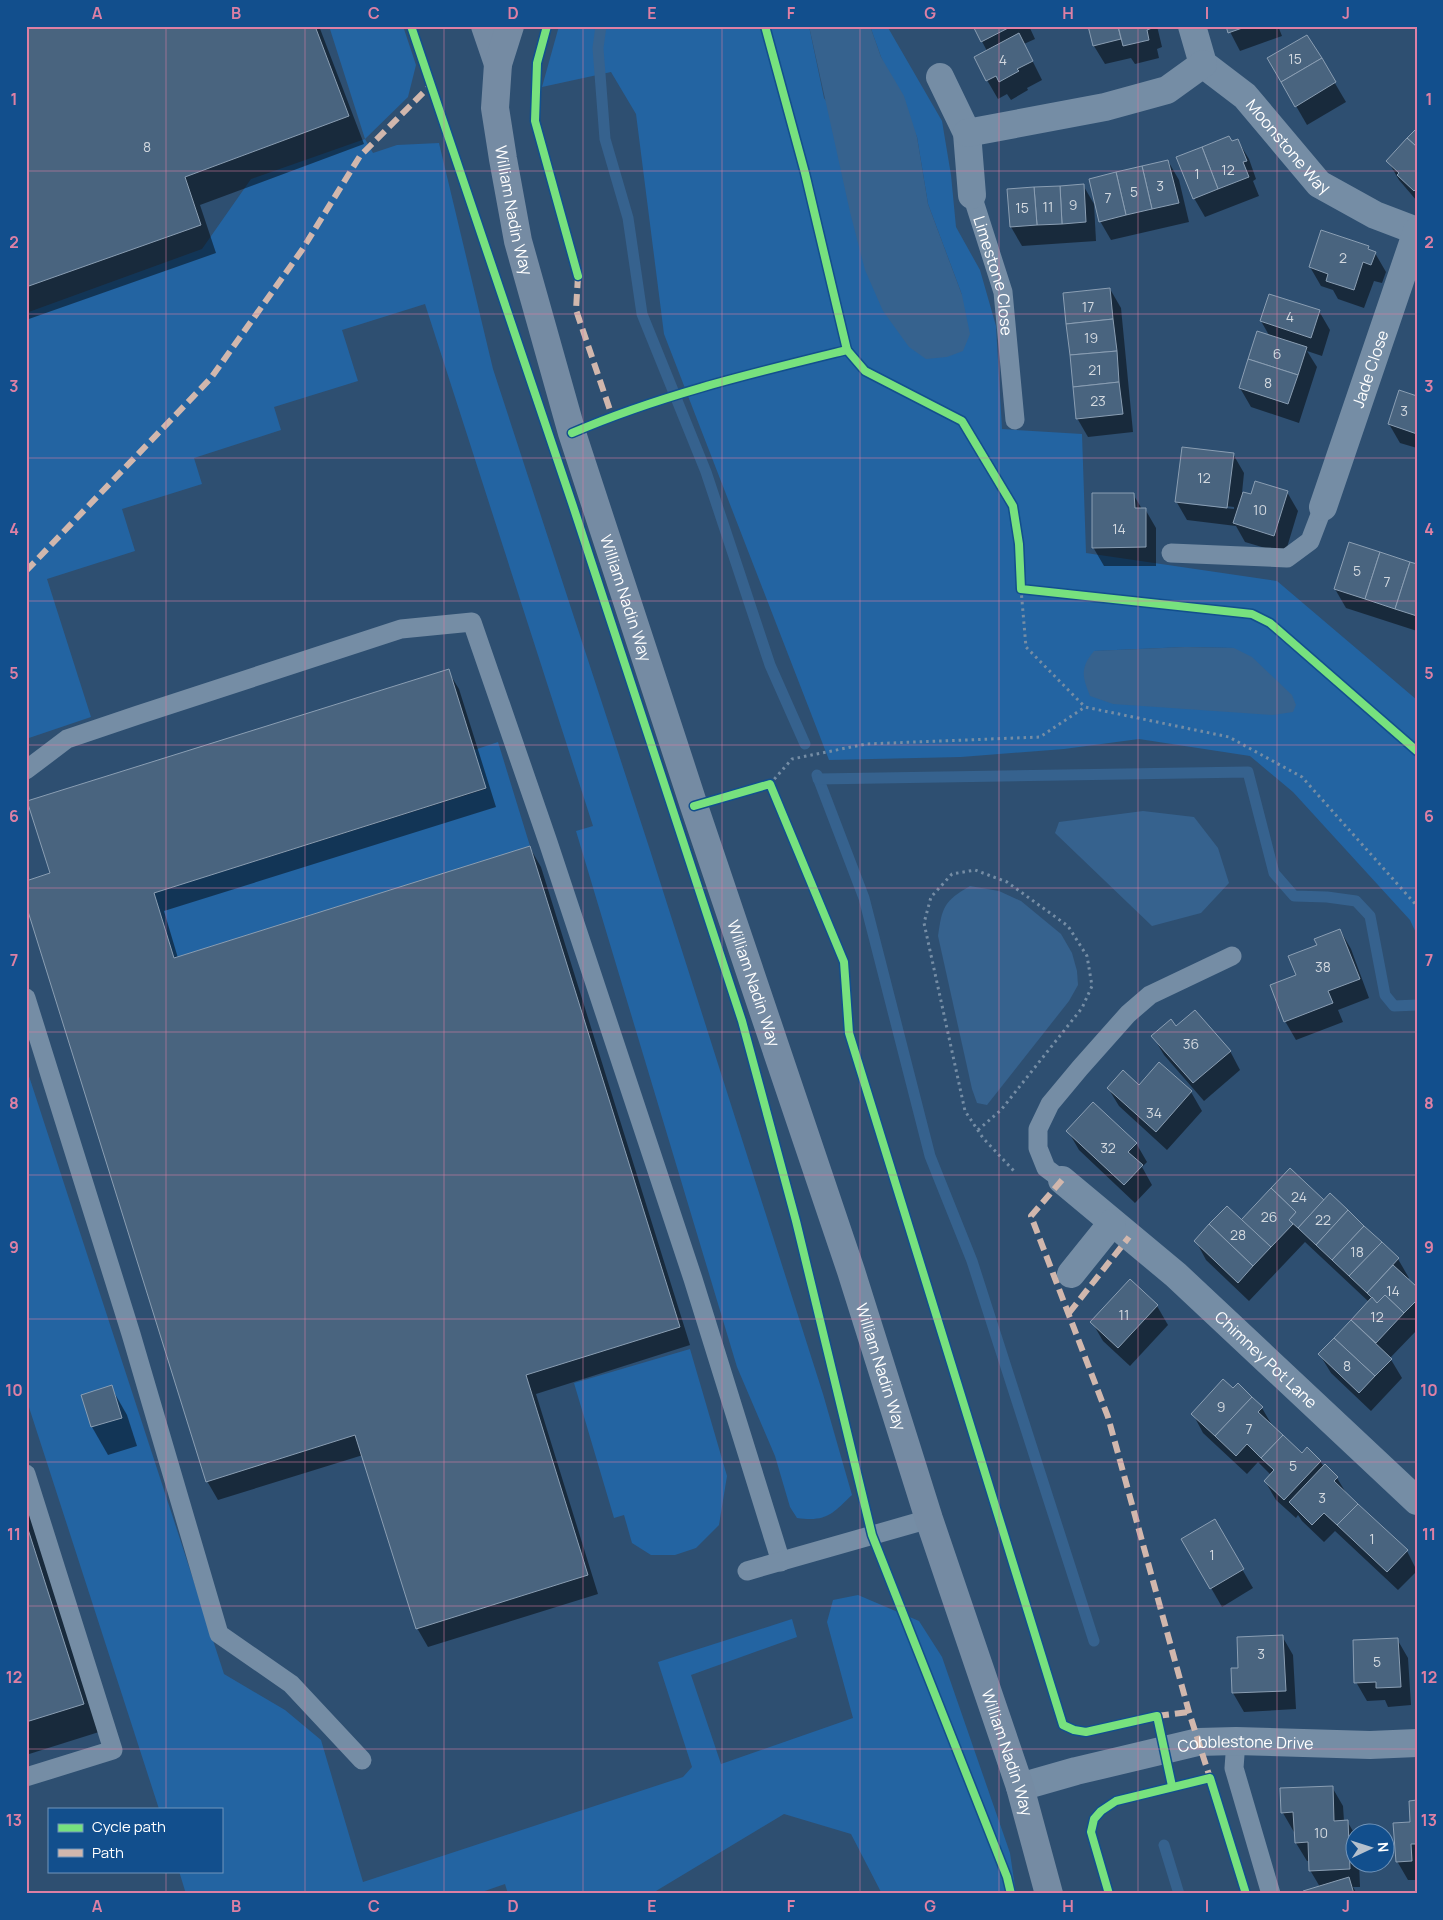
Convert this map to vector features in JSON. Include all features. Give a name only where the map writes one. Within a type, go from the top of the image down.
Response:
[{"type":"main road","name":"William Nadin Way","points":[[484,26],[498,64]]},
{"type":"main road","name":"William Nadin Way","points":[[510,26],[498,64],[495,108],[502,159],[518,241],[572,433],[694,806],[851,1271],[929,1519],[1020,1787],[1049,1894]]},
{"type":"street","points":[[968,133],[1105,107],[1167,90],[1203,64],[1192,26]]},
{"type":"street","name":"Moonstone Way","points":[[1203,64],[1245,96],[1319,184],[1375,215],[1417,231]]},
{"type":"street","name":"Limestone Close","points":[[940,78],[968,133],[972,195]]},
{"type":"street","name":"Jade Close","points":[[1324,507],[1417,231]]},
{"type":"street","name":"Chimney Pot Lane","points":[[1062,1180],[1176,1275],[1417,1501]]},
{"type":"street","points":[[1071,1274],[1112,1223]]},
{"type":"street","name":"Cobblestone Drive","points":[[1020,1787],[1076,1770],[1198,1742],[1236,1741],[1370,1745],[1417,1743]]},
{"type":"lane","name":"Limestone Close","points":[[972,195],[1003,292],[1015,420]]},
{"type":"lane","points":[[1171,553],[1287,558],[1310,541],[1324,507]]},
{"type":"lane","points":[[26,770],[67,739],[138,715],[401,628],[472,622],[548,842],[693,1279],[781,1562]]},
{"type":"lane","points":[[1062,1180],[1046,1168],[1038,1148],[1038,1129],[1050,1104],[1123,1020],[1150,995],[1232,956]]},
{"type":"lane","points":[[26,998],[131,1334],[219,1634],[291,1684],[362,1760]]},
{"type":"lane","points":[[26,1474],[113,1750],[26,1777]]},
{"type":"lane","points":[[747,1571],[929,1519]]},
{"type":"lane","points":[[1236,1741],[1234,1768],[1271,1894]]},
{"type":"path","points":[[1020,580],[1026,647],[1085,708],[1229,736],[1302,777],[1417,906]]},
{"type":"path","points":[[1021,589],[1030,590]]},
{"type":"path","points":[[761,787],[770,784],[792,759],[866,744],[1040,737],[1085,708]]},
{"type":"path","points":[[770,784],[774,793]]},
{"type":"path","points":[[978,1130],[1001,1110],[1077,1015],[1092,986],[1087,956],[1068,926],[1007,882],[975,870],[952,874],[931,897],[924,923],[965,1110],[978,1130],[984,1138],[1020,1175]]},
{"type":"shaded area","points":[[329,26],[403,26],[416,65],[408,97],[365,139]]},
{"type":"shaded area","points":[[559,26],[809,26],[824,98],[962,295],[928,204],[917,137],[881,57],[870,26],[887,26],[942,121],[951,175],[956,227],[980,270],[996,326],[1002,429],[1082,434],[1086,553],[1277,581],[1417,700],[1417,935],[1410,920],[1293,792],[1250,756],[1139,739],[1064,749],[961,757],[829,760],[664,334],[636,114],[611,72],[542,87]],"holes":[[[1185,647],[1234,648],[1094,651]]]},
{"type":"shaded area","points":[[809,26],[870,26],[881,57],[904,96],[917,137],[928,204],[962,295],[970,334],[963,351],[947,357],[926,359],[909,347],[883,311],[865,270],[850,212]]},
{"type":"shaded area","points":[[365,139],[373,153],[397,145],[439,143],[493,369],[649,847],[823,1394],[852,1495],[834,1512],[828,1515],[815,1519],[797,1518],[790,1507],[775,1456],[737,1367],[576,831],[593,826],[425,304],[342,330],[358,381],[274,407],[281,430],[194,458],[202,484],[122,509],[135,551],[47,579],[91,717],[26,739],[26,313],[202,249],[251,179]]},
{"type":"shaded area","points":[[1185,647],[1234,648],[1252,657],[1292,695],[1296,705],[1293,712],[1273,715],[1113,704],[1090,696],[1085,683],[1084,667],[1094,651]]},
{"type":"shaded area","points":[[498,742],[530,846],[174,958],[154,893],[486,789],[474,750]]},
{"type":"shaded area","points":[[1143,811],[1194,817],[1218,848],[1229,883],[1201,913],[1152,926],[1055,833],[1059,822]]},
{"type":"shaded area","points":[[970,886],[999,891],[1021,901],[1061,934],[1072,953],[1077,971],[1078,985],[1069,1001],[987,1105],[977,1103],[972,1089],[938,936],[941,918],[946,906],[955,896]]},
{"type":"shaded area","points":[[26,1067],[224,1674],[285,1710],[321,1740],[363,1882],[683,1777],[692,1767],[658,1662],[792,1619],[797,1637],[691,1675],[721,1764],[853,1718],[827,1622],[833,1600],[858,1595],[919,1621],[942,1657],[1010,1853],[1016,1894],[882,1894],[851,1834],[784,1814],[651,1894],[508,1894],[505,1884],[476,1894],[186,1894],[179,1872],[222,1872],[222,1808],[159,1808],[26,1398]]},
{"type":"shaded area","points":[[690,1349],[727,1476],[719,1525],[696,1548],[675,1555],[651,1555],[632,1543],[624,1515],[614,1518],[574,1383]]},
{"type":"building","points":[[26,26],[315,26],[349,116],[185,177],[201,225],[26,287]]},
{"type":"building","points":[[973,26],[1012,26],[981,42]]},
{"type":"building","points":[[1088,26],[1118,26],[1121,39],[1093,46]]},
{"type":"building","points":[[1118,26],[1152,26],[1152,28],[1147,30],[1149,40],[1123,46]]},
{"type":"building","points":[[1226,26],[1248,26],[1228,33]]},
{"type":"building","points":[[1019,33],[1033,61],[1017,69],[1019,71],[999,82],[996,76],[986,81],[974,57]]},
{"type":"building","points":[[1307,35],[1322,58],[1281,82],[1267,58]]},
{"type":"building","points":[[1322,58],[1336,82],[1295,107],[1281,82]]},
{"type":"building","points":[[1417,128],[1417,147],[1407,138]]},
{"type":"building","points":[[1229,136],[1232,141],[1238,139],[1247,161],[1243,162],[1249,177],[1218,189],[1202,147]]},
{"type":"building","points":[[1407,138],[1417,147],[1417,188],[1414,191],[1397,175],[1399,173],[1386,161]]},
{"type":"building","points":[[1202,147],[1218,189],[1193,199],[1176,157]]},
{"type":"building","points":[[1168,160],[1179,203],[1152,209],[1142,166]]},
{"type":"building","points":[[1142,166],[1152,209],[1126,215],[1116,172]]},
{"type":"building","points":[[1116,172],[1126,215],[1099,222],[1089,179]]},
{"type":"building","points":[[1084,184],[1086,222],[1062,224],[1060,186]]},
{"type":"building","points":[[1060,186],[1062,224],[1037,225],[1034,187]]},
{"type":"building","points":[[1034,187],[1037,225],[1010,227],[1007,189]]},
{"type":"building","points":[[1321,230],[1369,246],[1368,249],[1376,252],[1371,265],[1363,262],[1354,290],[1326,281],[1328,274],[1309,267]]},
{"type":"building","points":[[1110,288],[1113,319],[1066,324],[1063,293]]},
{"type":"building","points":[[1269,294],[1320,310],[1311,338],[1260,321]]},
{"type":"building","points":[[1113,319],[1117,351],[1070,355],[1066,324]]},
{"type":"building","points":[[1257,331],[1307,347],[1298,375],[1248,359]]},
{"type":"building","points":[[1117,351],[1119,382],[1073,387],[1070,355]]},
{"type":"building","points":[[1248,359],[1298,375],[1288,404],[1239,388]]},
{"type":"building","points":[[1119,382],[1123,414],[1076,419],[1073,387]]},
{"type":"building","points":[[1399,390],[1417,396],[1417,434],[1388,424]]},
{"type":"building","points":[[1182,447],[1234,453],[1227,508],[1175,502]]},
{"type":"building","points":[[1255,481],[1288,491],[1274,536],[1233,523],[1243,492],[1251,494]]},
{"type":"building","points":[[1092,493],[1134,493],[1135,508],[1146,508],[1146,547],[1092,548]]},
{"type":"building","points":[[1349,542],[1380,552],[1365,599],[1334,589]]},
{"type":"building","points":[[1380,552],[1410,562],[1395,609],[1365,599]]},
{"type":"building","points":[[1410,562],[1417,564],[1417,616],[1395,609]]},
{"type":"building","points":[[449,669],[486,788],[154,893],[174,958],[530,846],[680,1327],[526,1375],[588,1575],[416,1629],[355,1435],[206,1482],[26,905],[26,881],[50,873],[27,801]]},
{"type":"building","points":[[1340,929],[1360,979],[1328,991],[1333,1003],[1284,1022],[1270,985],[1296,975],[1288,956],[1317,945],[1314,939]]},
{"type":"building","points":[[1195,1010],[1231,1051],[1193,1083],[1151,1036],[1171,1019],[1176,1026]]},
{"type":"building","points":[[1159,1062],[1192,1091],[1156,1132],[1107,1088],[1123,1070],[1139,1085]]},
{"type":"building","points":[[1093,1102],[1137,1143],[1128,1152],[1143,1165],[1124,1185],[1066,1131]]},
{"type":"building","points":[[1290,1168],[1324,1200],[1298,1228],[1289,1220],[1296,1212],[1271,1188]]},
{"type":"building","points":[[1271,1188],[1296,1212],[1289,1220],[1293,1224],[1271,1247],[1241,1220]]},
{"type":"building","points":[[1330,1193],[1348,1210],[1316,1245],[1298,1228]]},
{"type":"building","points":[[1227,1206],[1271,1247],[1253,1266],[1209,1224]]},
{"type":"building","points":[[1348,1210],[1364,1226],[1332,1260],[1316,1245]]},
{"type":"building","points":[[1209,1224],[1253,1266],[1238,1283],[1194,1241]]},
{"type":"building","points":[[1364,1226],[1382,1242],[1349,1276],[1332,1260]]},
{"type":"building","points":[[1382,1242],[1399,1258],[1367,1293],[1349,1276]]},
{"type":"building","points":[[1393,1265],[1417,1287],[1417,1300],[1404,1313],[1385,1295],[1377,1303],[1367,1293]]},
{"type":"building","points":[[1130,1279],[1158,1305],[1118,1348],[1090,1322]]},
{"type":"building","points":[[1385,1295],[1404,1313],[1376,1343],[1351,1320],[1372,1297],[1377,1303]]},
{"type":"building","points":[[1351,1320],[1392,1359],[1375,1376],[1334,1338]]},
{"type":"building","points":[[1334,1338],[1375,1376],[1359,1393],[1318,1354]]},
{"type":"building","points":[[1223,1379],[1233,1388],[1238,1383],[1252,1397],[1215,1436],[1191,1414]]},
{"type":"building","points":[[112,1385],[122,1418],[91,1427],[81,1395]]},
{"type":"building","points":[[1252,1397],[1263,1407],[1258,1412],[1283,1435],[1261,1458],[1247,1444],[1236,1456],[1215,1436]]},
{"type":"building","points":[[1283,1435],[1302,1453],[1307,1447],[1321,1461],[1284,1500],[1264,1481],[1274,1470],[1261,1458]]},
{"type":"building","points":[[1325,1464],[1338,1477],[1334,1481],[1358,1504],[1337,1525],[1324,1513],[1312,1525],[1289,1502]]},
{"type":"building","points":[[1358,1504],[1408,1550],[1387,1572],[1337,1525]]},
{"type":"building","points":[[1215,1519],[1244,1569],[1210,1589],[1181,1539]]},
{"type":"building","points":[[26,1523],[84,1704],[26,1722]]},
{"type":"building","points":[[1283,1635],[1286,1691],[1232,1693],[1231,1668],[1238,1668],[1237,1637]]},
{"type":"building","points":[[1398,1638],[1401,1687],[1376,1688],[1376,1682],[1354,1683],[1353,1640]]},
{"type":"building","points":[[1333,1786],[1334,1821],[1348,1820],[1346,1822],[1346,1869],[1309,1871],[1308,1842],[1295,1843],[1293,1812],[1281,1813],[1280,1788]]},
{"type":"building","points":[[1417,1800],[1417,1844],[1411,1844],[1412,1861],[1396,1862],[1396,1823],[1410,1822],[1409,1801]]},
{"type":"building","points":[[1349,1877],[1354,1894],[1303,1894],[1303,1891]]},
{"type":"waterway","points":[[601,26],[598,48],[605,139],[628,218],[642,314],[706,472],[770,665],[805,744]]},
{"type":"waterway","points":[[818,779],[1248,772],[1274,873],[1294,896],[1327,897],[1356,901],[1370,916],[1385,995],[1394,1006],[1417,1005]]},
{"type":"waterway","points":[[817,775],[864,898],[930,1156],[972,1261],[1094,1641]]},
{"type":"waterway","points":[[1164,1845],[1179,1894]]},
{"type":"marked path","points":[[26,571],[211,378],[302,250],[360,156],[432,84]]},
{"type":"marked path","points":[[578,276],[576,310],[612,416]]},
{"type":"marked path","points":[[1062,1180],[1031,1216],[1108,1417],[1189,1712],[1210,1778]]},
{"type":"marked path","points":[[1069,1313],[1129,1237]]},
{"type":"marked path","points":[[1157,1716],[1189,1712]]},
{"type":"cycle path","points":[[411,26],[573,506],[742,1021],[796,1221],[872,1535],[1007,1877],[1011,1894]]},
{"type":"cycle path","points":[[547,26],[537,63],[535,121],[578,276]]},
{"type":"cycle path","points":[[765,26],[805,173],[847,350],[865,371],[962,421],[1013,506],[1019,544],[1021,589],[1252,614],[1270,623],[1417,751]]},
{"type":"cycle path","points":[[572,433],[605,419],[673,396],[742,376],[847,350]]},
{"type":"cycle path","points":[[694,806],[770,784],[844,962],[849,1033],[1063,1725],[1074,1730],[1086,1732],[1157,1716],[1172,1786]]},
{"type":"cycle path","points":[[1109,1894],[1091,1832],[1094,1819],[1101,1811],[1116,1801],[1210,1778],[1246,1894]]}]
